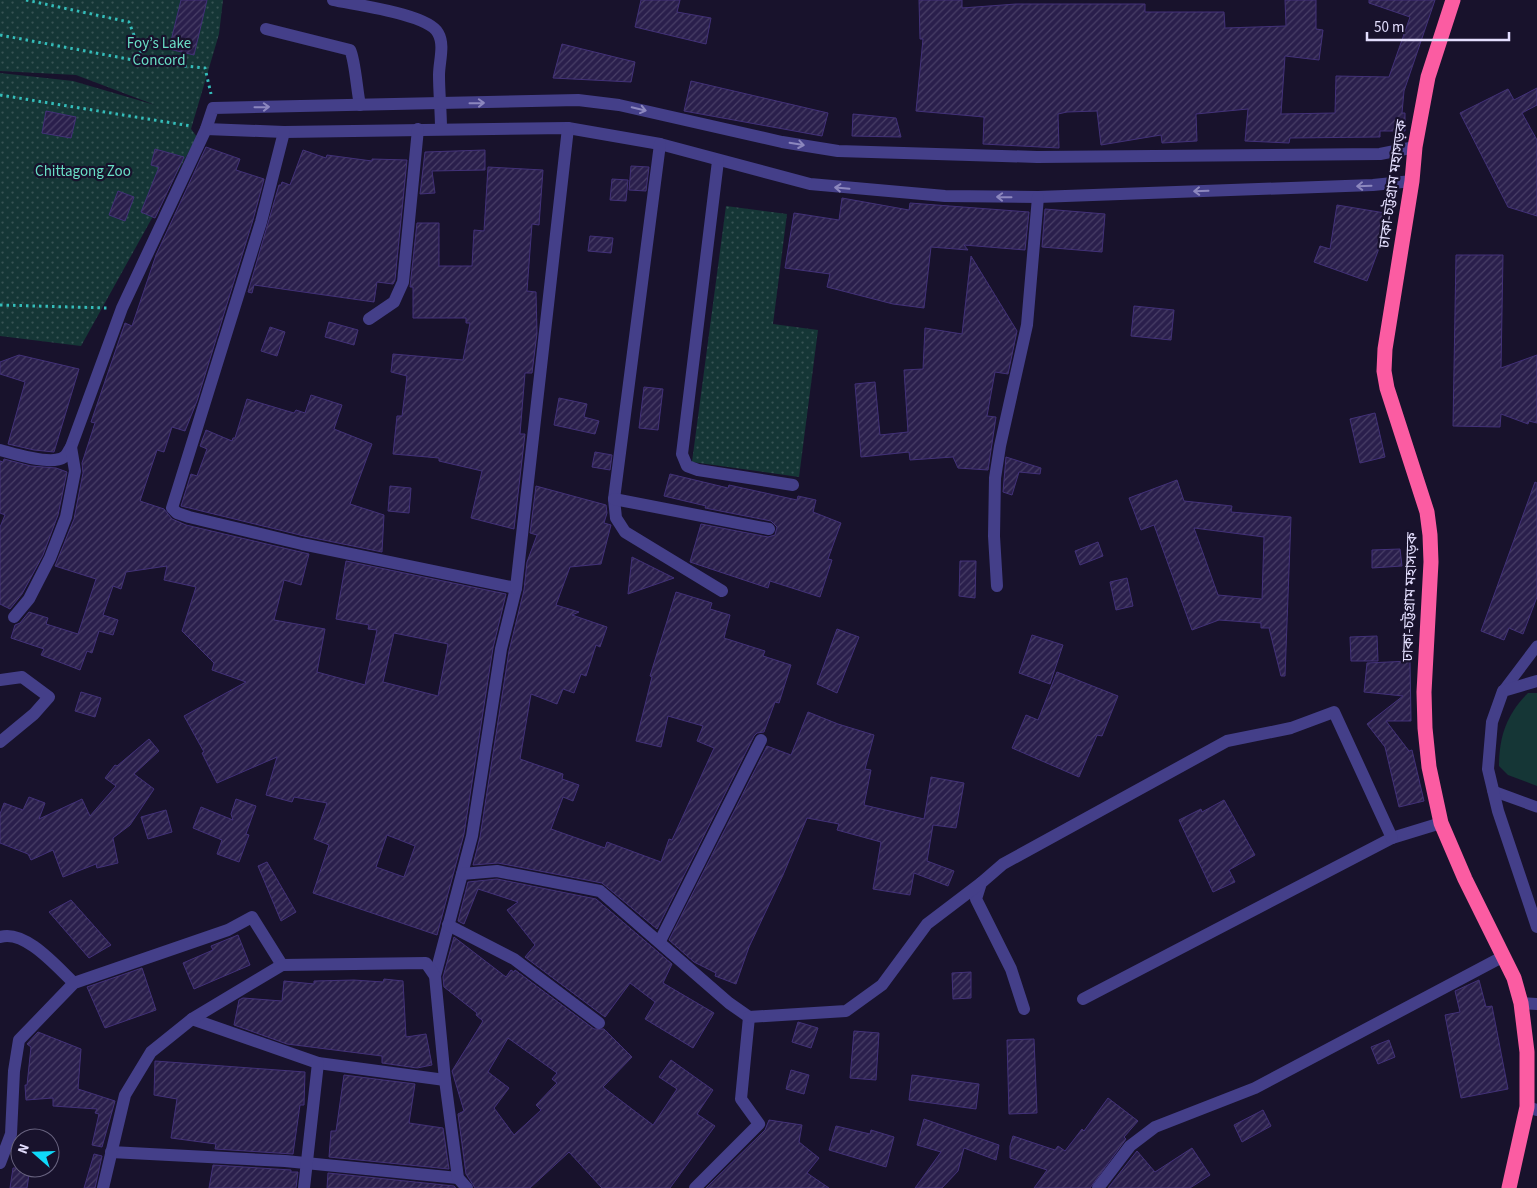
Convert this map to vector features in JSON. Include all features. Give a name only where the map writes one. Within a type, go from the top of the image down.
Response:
[{"type":"highway","name":"ঢাকা-চট্টগ্রাম মহাসড়ক","points":[[1453,0],[1428,77],[1415,147],[1412,181],[1385,349],[1384,371],[1387,388],[1427,512],[1430,535],[1424,728],[1429,767],[1441,823],[1465,879],[1514,978],[1521,1003],[1528,1052],[1532,1109],[1508,1188]]},
{"type":"street","points":[[333,0],[410,16],[428,24],[438,32],[442,42],[439,74],[441,129]]},
{"type":"street","points":[[266,29],[345,47],[350,50],[353,55],[355,85],[360,105]]},
{"type":"street","points":[[0,450],[38,459],[55,460],[64,457],[71,447],[122,308],[206,129],[213,108],[578,100],[619,105],[782,142],[838,151],[1057,156],[1380,154],[1415,147]]},
{"type":"street","points":[[206,129],[284,132],[568,128],[660,144],[785,179],[836,187],[945,196],[1038,197],[1373,185],[1412,181]]},
{"type":"street","points":[[112,1152],[306,1163],[463,1183],[445,1080],[434,976],[472,836],[501,649],[516,588],[568,128]]},
{"type":"street","points":[[369,319],[394,302],[402,282],[418,130]]},
{"type":"street","points":[[284,132],[261,222],[172,508],[177,513],[189,517],[516,588]]},
{"type":"street","points":[[660,144],[614,499],[616,518],[625,532],[722,591]]},
{"type":"street","points":[[718,161],[682,454],[687,466],[698,470],[793,485]]},
{"type":"street","points":[[998,586],[994,536],[995,478],[1000,446],[1027,325],[1038,197]]},
{"type":"street","points":[[14,617],[29,599],[50,558],[66,517],[75,471],[71,447]]},
{"type":"street","points":[[614,499],[769,529]]},
{"type":"street","points":[[0,680],[22,677],[49,697],[34,714],[0,742]]},
{"type":"street","points":[[1537,681],[1503,691],[1492,722],[1488,769],[1512,855],[1537,927]]},
{"type":"street","points":[[462,874],[498,871],[600,891],[660,941],[729,1003],[749,1017],[846,1011],[882,984],[927,924],[981,884],[1002,864],[1227,741],[1291,728],[1334,712],[1392,838]]},
{"type":"street","points":[[660,941],[761,740]]},
{"type":"street","points":[[1083,999],[1392,838],[1441,823]]},
{"type":"street","points":[[981,884],[976,899],[1011,969],[1024,1009]]},
{"type":"street","points":[[0,1163],[11,1134],[14,1071],[18,1040],[74,983],[228,930],[252,917],[282,965]]},
{"type":"street","points":[[448,924],[514,959],[599,1023]]},
{"type":"street","points":[[0,937],[7,935],[36,947],[74,983]]},
{"type":"street","points":[[1098,1188],[1130,1146],[1155,1127],[1255,1088],[1504,956]]},
{"type":"street","points":[[103,1188],[125,1094],[151,1052],[192,1019],[282,965],[426,964],[434,976]]},
{"type":"street","points":[[1521,1003],[1537,1004]]},
{"type":"street","points":[[695,1188],[759,1124],[741,1099],[749,1017]]},
{"type":"street","points":[[192,1019],[318,1063],[445,1080]]},
{"type":"street","points":[[304,1188],[318,1063]]},
{"type":"lane","points":[[1503,691],[1537,646]]},
{"type":"lane","points":[[1493,791],[1537,807]]},
{"type":"path","points":[[26,0],[129,22],[144,62]]},
{"type":"path","points":[[0,35],[144,62],[205,68],[213,108]]},
{"type":"path","points":[[0,95],[206,129]]},
{"type":"path","points":[[0,304],[122,308]]},
{"type":"green space","name":"Chittagong Zoo","points":[[0,0],[223,0],[219,34],[191,129],[197,137],[81,346],[0,336],[0,73],[73,81],[155,105],[76,75],[0,71]]},
{"type":"green space","points":[[726,206],[787,214],[773,324],[818,330],[799,477],[692,462]]},
{"type":"green space","points":[[1528,693],[1537,693],[1537,786],[1508,775],[1499,766],[1499,755],[1506,726],[1515,709]]},
{"type":"building","points":[[181,0],[207,0],[194,55],[169,49]]},
{"type":"building","points":[[641,0],[680,0],[677,12],[711,18],[706,44],[635,27]]},
{"type":"building","points":[[919,0],[962,0],[962,8],[1016,4],[1145,4],[1145,12],[1224,12],[1225,28],[1286,26],[1285,0],[1316,0],[1316,29],[1323,30],[1319,60],[1285,56],[1281,114],[1335,113],[1336,76],[1389,77],[1410,17],[1369,3],[1369,0],[1435,0],[1404,91],[1402,113],[1405,113],[1405,131],[1380,131],[1380,137],[1290,138],[1289,143],[1245,141],[1248,109],[1196,114],[1197,141],[1162,143],[1161,135],[1101,145],[1097,111],[1067,112],[1058,114],[1059,148],[983,144],[984,117],[916,111],[923,39],[920,39]]},
{"type":"building","points":[[562,44],[635,62],[631,82],[553,78]]},
{"type":"building","points":[[691,81],[828,113],[822,136],[684,111]]},
{"type":"building","points":[[1537,88],[1537,105],[1522,113],[1537,140],[1537,216],[1508,207],[1460,113],[1508,89],[1514,100]]},
{"type":"building","points":[[46,111],[76,117],[71,138],[42,133]]},
{"type":"building","points":[[853,114],[896,118],[901,137],[852,136]]},
{"type":"building","points":[[206,147],[240,159],[236,170],[264,179],[197,401],[185,431],[172,427],[164,452],[157,450],[140,501],[164,509],[172,519],[186,525],[309,554],[301,585],[284,580],[274,620],[325,629],[317,672],[365,685],[377,630],[368,629],[369,625],[336,619],[346,561],[506,594],[493,648],[464,834],[437,935],[313,893],[329,845],[314,839],[327,803],[294,797],[292,802],[266,795],[277,757],[217,783],[202,753],[204,752],[184,716],[246,682],[212,670],[214,663],[182,631],[196,587],[164,580],[167,566],[126,572],[121,589],[113,586],[103,615],[118,620],[113,635],[99,631],[92,653],[87,651],[80,670],[41,655],[44,649],[11,638],[15,625],[20,623],[29,612],[48,618],[46,624],[78,634],[96,579],[55,566],[74,519],[83,473],[82,463],[95,423],[91,422],[125,323],[132,326],[156,255]],"holes":[[[394,633],[448,644],[438,696],[383,682]],[[387,835],[415,846],[404,877],[376,867]]]},
{"type":"building","points":[[155,149],[184,157],[155,218],[141,212],[159,167],[151,165]]},
{"type":"building","points":[[303,150],[326,158],[327,155],[372,161],[372,159],[407,160],[395,280],[393,284],[377,282],[374,302],[254,285],[252,293],[248,292],[279,185],[282,182],[290,185]]},
{"type":"building","points":[[485,150],[485,170],[432,171],[435,193],[420,194],[425,152]]},
{"type":"building","points":[[631,166],[649,167],[646,191],[629,190]]},
{"type":"building","points":[[488,167],[543,170],[539,225],[532,224],[527,291],[536,292],[537,333],[532,373],[525,373],[520,434],[525,434],[514,529],[471,518],[482,471],[439,461],[439,458],[393,454],[397,416],[402,416],[407,376],[391,372],[393,354],[463,360],[470,323],[466,323],[466,318],[413,318],[413,287],[410,287],[417,223],[439,223],[439,266],[472,266],[474,230],[484,231]]},
{"type":"building","points":[[612,179],[628,180],[626,201],[610,200]]},
{"type":"building","points":[[118,191],[134,197],[125,221],[109,215]]},
{"type":"building","points":[[842,198],[909,210],[910,203],[1029,212],[1025,250],[964,245],[968,250],[931,247],[924,308],[893,304],[827,287],[830,274],[785,268],[794,213],[839,220]]},
{"type":"building","points":[[1337,205],[1385,213],[1378,251],[1367,281],[1314,262],[1320,246],[1330,249]]},
{"type":"building","points":[[1045,209],[1105,214],[1102,252],[1042,247]]},
{"type":"building","points":[[590,236],[613,238],[611,253],[588,251]]},
{"type":"building","points":[[1456,255],[1503,255],[1501,368],[1537,355],[1537,423],[1529,421],[1528,424],[1501,414],[1500,427],[1453,426]]},
{"type":"building","points":[[971,256],[1017,331],[1008,374],[995,372],[987,416],[996,417],[988,470],[958,468],[953,457],[910,460],[909,452],[861,457],[855,384],[875,382],[880,435],[908,432],[904,370],[923,369],[925,328],[962,334]]},
{"type":"building","points":[[1134,306],[1174,310],[1171,340],[1131,336]]},
{"type":"building","points":[[329,322],[358,330],[354,345],[325,337]]},
{"type":"building","points":[[270,327],[285,332],[277,356],[261,351]]},
{"type":"building","points":[[19,355],[79,369],[54,452],[8,444],[25,382],[0,374],[0,362]]},
{"type":"building","points":[[644,387],[663,389],[658,430],[639,428]]},
{"type":"building","points":[[311,395],[342,405],[334,429],[372,444],[350,504],[384,515],[382,552],[304,536],[181,506],[191,474],[197,476],[207,449],[200,446],[206,430],[232,441],[235,438],[247,399],[294,413],[296,410],[305,413]]},
{"type":"building","points":[[559,398],[587,404],[584,417],[599,421],[595,434],[554,425]]},
{"type":"building","points":[[1375,413],[1385,457],[1360,463],[1350,419]]},
{"type":"building","points":[[595,452],[612,455],[610,470],[592,467]]},
{"type":"building","points":[[1006,457],[1041,468],[1040,474],[1019,472],[1012,495],[1003,492]]},
{"type":"building","points":[[4,459],[31,466],[56,468],[67,472],[58,515],[43,555],[22,594],[10,609],[0,604],[0,527],[5,515],[0,513],[0,461],[3,462]]},
{"type":"building","points":[[670,474],[728,488],[729,485],[797,500],[798,496],[816,500],[813,512],[841,523],[828,559],[832,560],[820,597],[770,581],[768,588],[690,562],[701,524],[768,537],[775,535],[777,527],[771,521],[705,508],[706,506],[664,496]]},
{"type":"building","points":[[1177,480],[1184,501],[1232,506],[1231,512],[1291,517],[1285,676],[1281,676],[1269,628],[1261,628],[1261,623],[1219,620],[1192,630],[1154,525],[1141,530],[1129,498]],"holes":[[[1194,528],[1264,537],[1262,599],[1218,595]]]},
{"type":"building","points":[[1535,482],[1537,483],[1537,597],[1523,634],[1509,628],[1504,640],[1481,631]]},
{"type":"building","points":[[390,486],[411,488],[409,513],[388,511]]},
{"type":"building","points":[[536,486],[606,505],[607,513],[604,523],[611,525],[601,564],[570,567],[556,605],[579,612],[572,615],[607,627],[600,647],[596,645],[586,676],[581,674],[574,693],[563,689],[557,704],[531,694],[520,759],[563,774],[562,779],[579,785],[573,801],[563,797],[551,829],[605,848],[607,842],[661,862],[669,839],[672,840],[714,748],[697,741],[703,726],[668,716],[661,747],[636,741],[652,677],[650,676],[676,592],[712,603],[710,609],[730,615],[724,638],[765,651],[763,656],[791,665],[779,703],[775,702],[764,732],[757,733],[754,736],[657,929],[602,883],[498,863],[473,865],[480,837],[509,651],[524,590],[527,562],[537,535],[530,533]]},
{"type":"building","points":[[1098,542],[1103,556],[1080,565],[1075,551]]},
{"type":"building","points":[[1400,549],[1402,566],[1372,568],[1372,550]]},
{"type":"building","points":[[632,557],[674,578],[628,594]]},
{"type":"building","points":[[960,561],[976,561],[975,598],[959,596]]},
{"type":"building","points":[[1127,578],[1133,606],[1116,610],[1110,582]]},
{"type":"building","points":[[837,629],[859,637],[837,693],[817,684]]},
{"type":"building","points":[[1032,635],[1063,645],[1050,684],[1019,673]]},
{"type":"building","points":[[1377,636],[1378,661],[1351,661],[1350,637]]},
{"type":"building","points":[[1410,661],[1411,721],[1386,721],[1409,751],[1412,750],[1424,801],[1399,807],[1385,747],[1367,724],[1403,696],[1364,692],[1367,663]]},
{"type":"building","points":[[1057,672],[1118,696],[1102,736],[1097,735],[1079,777],[1012,748],[1026,715],[1038,720]]},
{"type":"building","points":[[81,692],[101,698],[95,717],[75,711]]},
{"type":"building","points":[[808,712],[874,735],[865,769],[871,770],[864,805],[924,819],[931,777],[964,783],[956,828],[933,825],[927,861],[954,871],[948,886],[914,873],[910,895],[873,889],[881,842],[837,830],[839,824],[807,818],[749,947],[736,984],[715,976],[716,973],[694,962],[669,940],[767,746],[791,755]]},
{"type":"building","points":[[149,739],[159,751],[134,774],[154,789],[130,825],[113,838],[118,863],[97,868],[96,864],[63,877],[53,850],[31,860],[28,854],[0,843],[0,814],[4,803],[23,810],[29,797],[45,803],[39,819],[82,799],[90,816],[116,786],[105,778],[115,765],[117,766]]},
{"type":"building","points":[[236,799],[256,806],[246,834],[249,835],[239,862],[217,854],[222,840],[193,828],[201,807],[233,820],[231,814]]},
{"type":"building","points":[[1224,800],[1255,855],[1229,870],[1235,882],[1213,892],[1179,820],[1201,809],[1202,812]]},
{"type":"building","points":[[166,810],[172,832],[148,839],[141,817]]},
{"type":"building","points":[[267,862],[296,912],[281,921],[258,866]]},
{"type":"building","points":[[497,879],[596,899],[672,964],[663,983],[714,1013],[693,1048],[645,1019],[655,1002],[630,983],[605,1017],[525,957],[535,945],[507,910],[518,902],[478,889],[464,924],[458,921],[468,882]]},
{"type":"building","points":[[71,900],[111,945],[89,958],[49,912]]},
{"type":"building","points":[[238,935],[250,965],[194,989],[183,963],[213,950],[211,946]]},
{"type":"building","points":[[454,937],[506,977],[511,970],[514,972],[515,970],[594,1029],[604,1029],[632,1057],[603,1087],[653,1125],[677,1089],[659,1077],[671,1060],[713,1090],[697,1114],[715,1126],[670,1188],[602,1188],[569,1152],[530,1188],[475,1188],[466,1174],[458,1114],[464,1111],[452,1071],[483,1021],[476,1015],[477,1013],[444,987],[443,977]],"holes":[[[508,1038],[557,1073],[552,1079],[557,1083],[536,1105],[541,1110],[514,1135],[494,1108],[509,1088],[488,1072]]]},
{"type":"building","points":[[142,968],[156,1010],[105,1028],[87,987]]},
{"type":"building","points":[[971,972],[971,998],[953,999],[952,973]]},
{"type":"building","points":[[384,979],[403,981],[406,1037],[426,1034],[432,1065],[417,1068],[382,1063],[382,1056],[287,1044],[234,1025],[239,1000],[243,998],[282,1001],[284,981],[314,984],[314,981],[354,980],[383,982]]},
{"type":"building","points":[[1479,980],[1486,1007],[1492,1006],[1508,1089],[1461,1098],[1445,1015],[1460,1012],[1455,991]]},
{"type":"building","points":[[798,1022],[818,1028],[811,1048],[792,1042]]},
{"type":"building","points":[[854,1031],[879,1033],[876,1080],[850,1078]]},
{"type":"building","points":[[38,1032],[81,1049],[78,1089],[115,1101],[102,1147],[92,1145],[99,1114],[95,1113],[97,1109],[53,1106],[53,1098],[26,1100],[25,1085],[27,1085],[31,1047],[27,1044]]},
{"type":"building","points":[[1034,1039],[1037,1113],[1009,1114],[1007,1040]]},
{"type":"building","points":[[1389,1040],[1395,1057],[1378,1064],[1371,1047]]},
{"type":"building","points":[[155,1061],[305,1072],[304,1105],[300,1105],[293,1154],[215,1149],[216,1144],[171,1138],[177,1099],[154,1095]]},
{"type":"building","points":[[791,1070],[809,1075],[804,1094],[786,1089]]},
{"type":"building","points":[[344,1075],[415,1084],[409,1123],[443,1128],[449,1169],[329,1157],[331,1131],[336,1131]]},
{"type":"building","points":[[912,1075],[979,1084],[976,1109],[909,1100]]},
{"type":"building","points":[[1108,1098],[1138,1121],[1124,1137],[1126,1139],[1090,1188],[1034,1188],[1047,1170],[1010,1158],[1010,1146],[1013,1136],[1055,1150],[1058,1146],[1065,1151],[1082,1129],[1084,1131]]},
{"type":"building","points":[[1263,1110],[1271,1126],[1242,1142],[1234,1125]]},
{"type":"building","points":[[924,1119],[999,1145],[996,1160],[964,1148],[958,1171],[942,1188],[915,1188],[941,1152],[917,1145]]},
{"type":"building","points":[[769,1120],[802,1125],[799,1142],[819,1158],[807,1173],[829,1188],[706,1188],[765,1130]]},
{"type":"building","points":[[836,1126],[870,1134],[871,1130],[894,1137],[886,1167],[829,1150]]},
{"type":"building","points":[[1192,1148],[1210,1175],[1190,1188],[1108,1188],[1137,1151],[1155,1172]]},
{"type":"building","points":[[94,1154],[102,1156],[95,1188],[84,1188]]},
{"type":"building","points":[[213,1165],[291,1170],[291,1172],[298,1172],[296,1188],[209,1188]]},
{"type":"building","points":[[328,1173],[454,1186],[456,1188],[327,1188]]},
{"type":"building","points":[[12,1178],[28,1178],[27,1188],[10,1188]]},
{"type":"park label","name":"Foy’s Lake Concord","points":[[159,52]]}]
